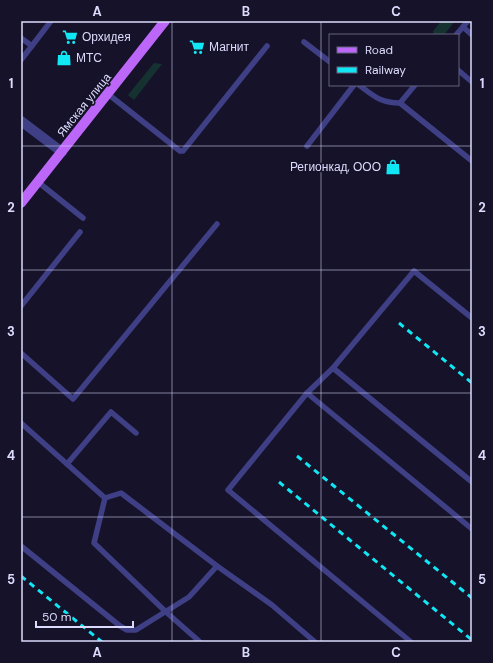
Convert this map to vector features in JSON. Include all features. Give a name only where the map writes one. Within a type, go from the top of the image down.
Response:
[{"type":"main road","name":"Ямская улица","points":[[21,203],[165,21]]},
{"type":"street","points":[[21,121],[62,152]]},
{"type":"lane","points":[[21,60],[51,21]]},
{"type":"lane","points":[[457,34],[468,21]]},
{"type":"lane","points":[[463,27],[472,35]]},
{"type":"lane","points":[[21,38],[32,46]]},
{"type":"lane","points":[[304,42],[329,61]]},
{"type":"lane","points":[[108,94],[180,151],[183,151],[266,46]]},
{"type":"lane","points":[[459,71],[472,82]]},
{"type":"lane","points":[[307,146],[353,86]]},
{"type":"lane","points":[[361,86],[379,100],[400,103],[472,161]]},
{"type":"lane","points":[[400,103],[414,86]]},
{"type":"lane","points":[[38,182],[83,218]]},
{"type":"lane","points":[[21,352],[73,399],[217,224]]},
{"type":"lane","points":[[21,306],[80,232]]},
{"type":"lane","points":[[411,642],[228,490],[307,393],[333,368],[414,271],[472,318]]},
{"type":"lane","points":[[333,368],[472,482]]},
{"type":"lane","points":[[307,393],[472,529]]},
{"type":"lane","points":[[67,464],[111,412],[136,433]]},
{"type":"lane","points":[[21,423],[105,498]]},
{"type":"lane","points":[[105,498],[120,493],[217,566],[272,605],[315,642]]},
{"type":"lane","points":[[105,498],[94,543],[166,612],[200,642]]},
{"type":"lane","points":[[21,546],[120,626],[127,630],[136,630],[189,597],[217,566]]},
{"type":"green space","points":[[441,21],[455,21],[445,34],[434,34],[433,31]]},
{"type":"green space","points":[[154,63],[162,64],[134,100],[128,95]]},
{"type":"railway","points":[[399,323],[472,383]]},
{"type":"railway","points":[[297,456],[472,598]]},
{"type":"railway","points":[[279,482],[472,640]]},
{"type":"railway","points":[[21,576],[102,642]]},
{"type":"place","name":"Орхидея","points":[[70,37]]},
{"type":"place","name":"Магнит","points":[[197,47]]},
{"type":"place","name":"МТС","points":[[64,58]]},
{"type":"place","name":"Регионкад, ООО","points":[[393,167]]}]
